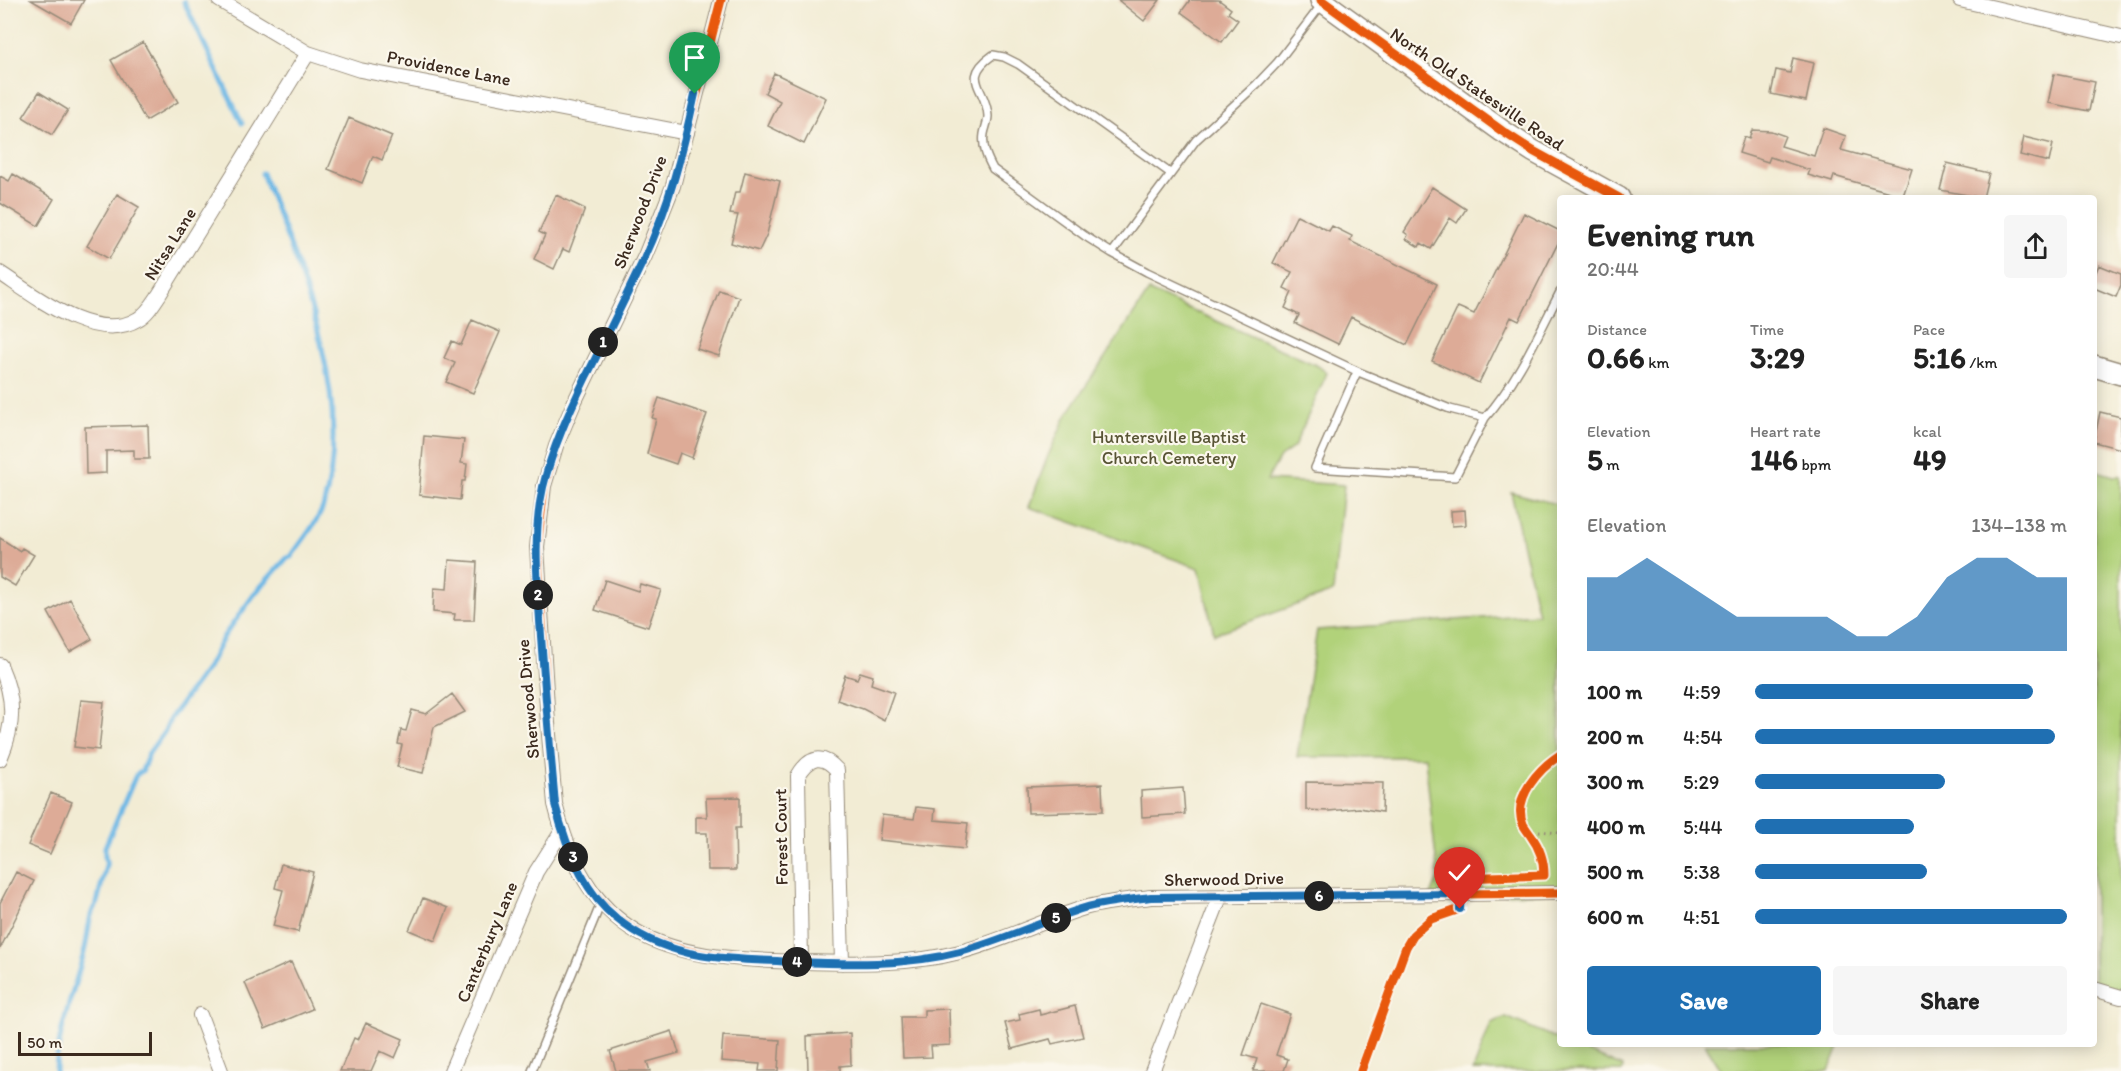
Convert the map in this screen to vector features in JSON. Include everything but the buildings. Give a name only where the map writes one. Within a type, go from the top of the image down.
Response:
[{"type":"main road","name":"North Old Statesville Road","points":[[1323,1],[1502,131],[1609,195]]},
{"type":"main road","points":[[2097,367],[2121,374]]},
{"type":"street","name":"Providence Lane","points":[[219,0],[308,53],[360,70],[687,133]]},
{"type":"street","name":"Sherwood Drive","points":[[721,0],[675,178],[663,212],[645,256],[574,404],[556,446],[543,486],[537,547],[554,792],[562,831],[579,871],[601,903],[616,918],[640,934],[688,952],[713,957],[842,963],[887,962],[943,956],[1084,908],[1151,897],[1557,893]]},
{"type":"street","points":[[1960,0],[2121,37]]},
{"type":"street","name":"Nitsa Lane","points":[[0,273],[72,317],[98,326],[125,325],[145,314],[159,295],[308,53]]},
{"type":"street","points":[[0,665],[8,681],[12,711],[10,729],[0,759]]},
{"type":"street","name":"Forest Court","points":[[801,962],[798,776],[804,765],[816,759],[829,761],[837,770],[842,963]]},
{"type":"street","name":"Canterbury Lane","points":[[452,1071],[536,872],[562,831]]},
{"type":"street","points":[[1152,1071],[1220,897]]},
{"type":"street","points":[[2097,990],[2121,997]]},
{"type":"street","points":[[200,1015],[220,1071]]},
{"type":"lane","points":[[1112,253],[1196,140],[1277,63],[1323,1]]},
{"type":"lane","points":[[1170,173],[1018,64],[1005,57],[993,55],[983,62],[976,75],[977,87],[988,117],[984,135],[985,154],[993,169],[1084,236],[1147,272],[1357,372],[1450,409],[1485,418]]},
{"type":"lane","points":[[1357,372],[1315,468],[1455,477],[1485,418],[1502,400],[1557,298]]},
{"type":"lane","points":[[532,1071],[601,903]]},
{"type":"path","points":[[1525,827],[1557,832]]},
{"type":"path","points":[[1525,827],[1534,841]]},
{"type":"green space","name":"Huntersville Baptist Church Cemetery","points":[[1149,291],[1318,366],[1327,373],[1294,447],[1280,457],[1267,480],[1344,485],[1333,592],[1214,634],[1199,568],[1029,507],[1066,416]]},
{"type":"green space","points":[[2097,471],[2121,476],[2121,997],[2097,990]]},
{"type":"green space","points":[[1511,492],[1557,504],[1557,893],[1431,895],[1438,878],[1425,757],[1297,757],[1317,630],[1538,614]]},
{"type":"green space","points":[[1506,1017],[1557,1039],[1557,1047],[1577,1047],[1623,1067],[1622,1071],[1473,1071],[1491,1023]]},
{"type":"green space","points":[[1707,1047],[1839,1047],[1829,1071],[1722,1071]]},
{"type":"waterway","points":[[184,2],[242,123]]},
{"type":"waterway","points":[[56,1071],[63,1025],[107,861],[105,847],[136,775],[142,771],[149,753],[165,731],[170,719],[209,665],[224,636],[256,592],[287,558],[291,557],[313,526],[323,507],[331,466],[333,424],[320,337],[293,252],[262,173]]},
{"type":"cycle path","points":[[721,0],[673,186],[645,256],[574,403],[556,446],[544,486],[537,547],[555,804],[571,852],[591,889],[616,917],[645,936],[679,949],[759,960],[845,963],[922,959],[960,952],[1084,908],[1151,897],[1557,893]]},
{"type":"cycle path","points":[[1321,0],[1502,131],[1533,151],[1614,195]]},
{"type":"cycle path","points":[[1361,1071],[1406,947],[1413,935],[1431,919],[1460,909],[1461,878],[1544,875],[1539,850],[1523,824],[1521,804],[1530,784],[1544,767],[1557,757]]},
{"type":"route","points":[[695,94],[673,186],[645,256],[556,446],[543,486],[539,513],[537,547],[539,600],[555,804],[562,831],[579,871],[601,903],[616,918],[640,934],[688,952],[713,957],[760,961],[842,963],[934,958],[961,951],[1084,908],[1151,897],[1461,894],[1460,909]]}]
